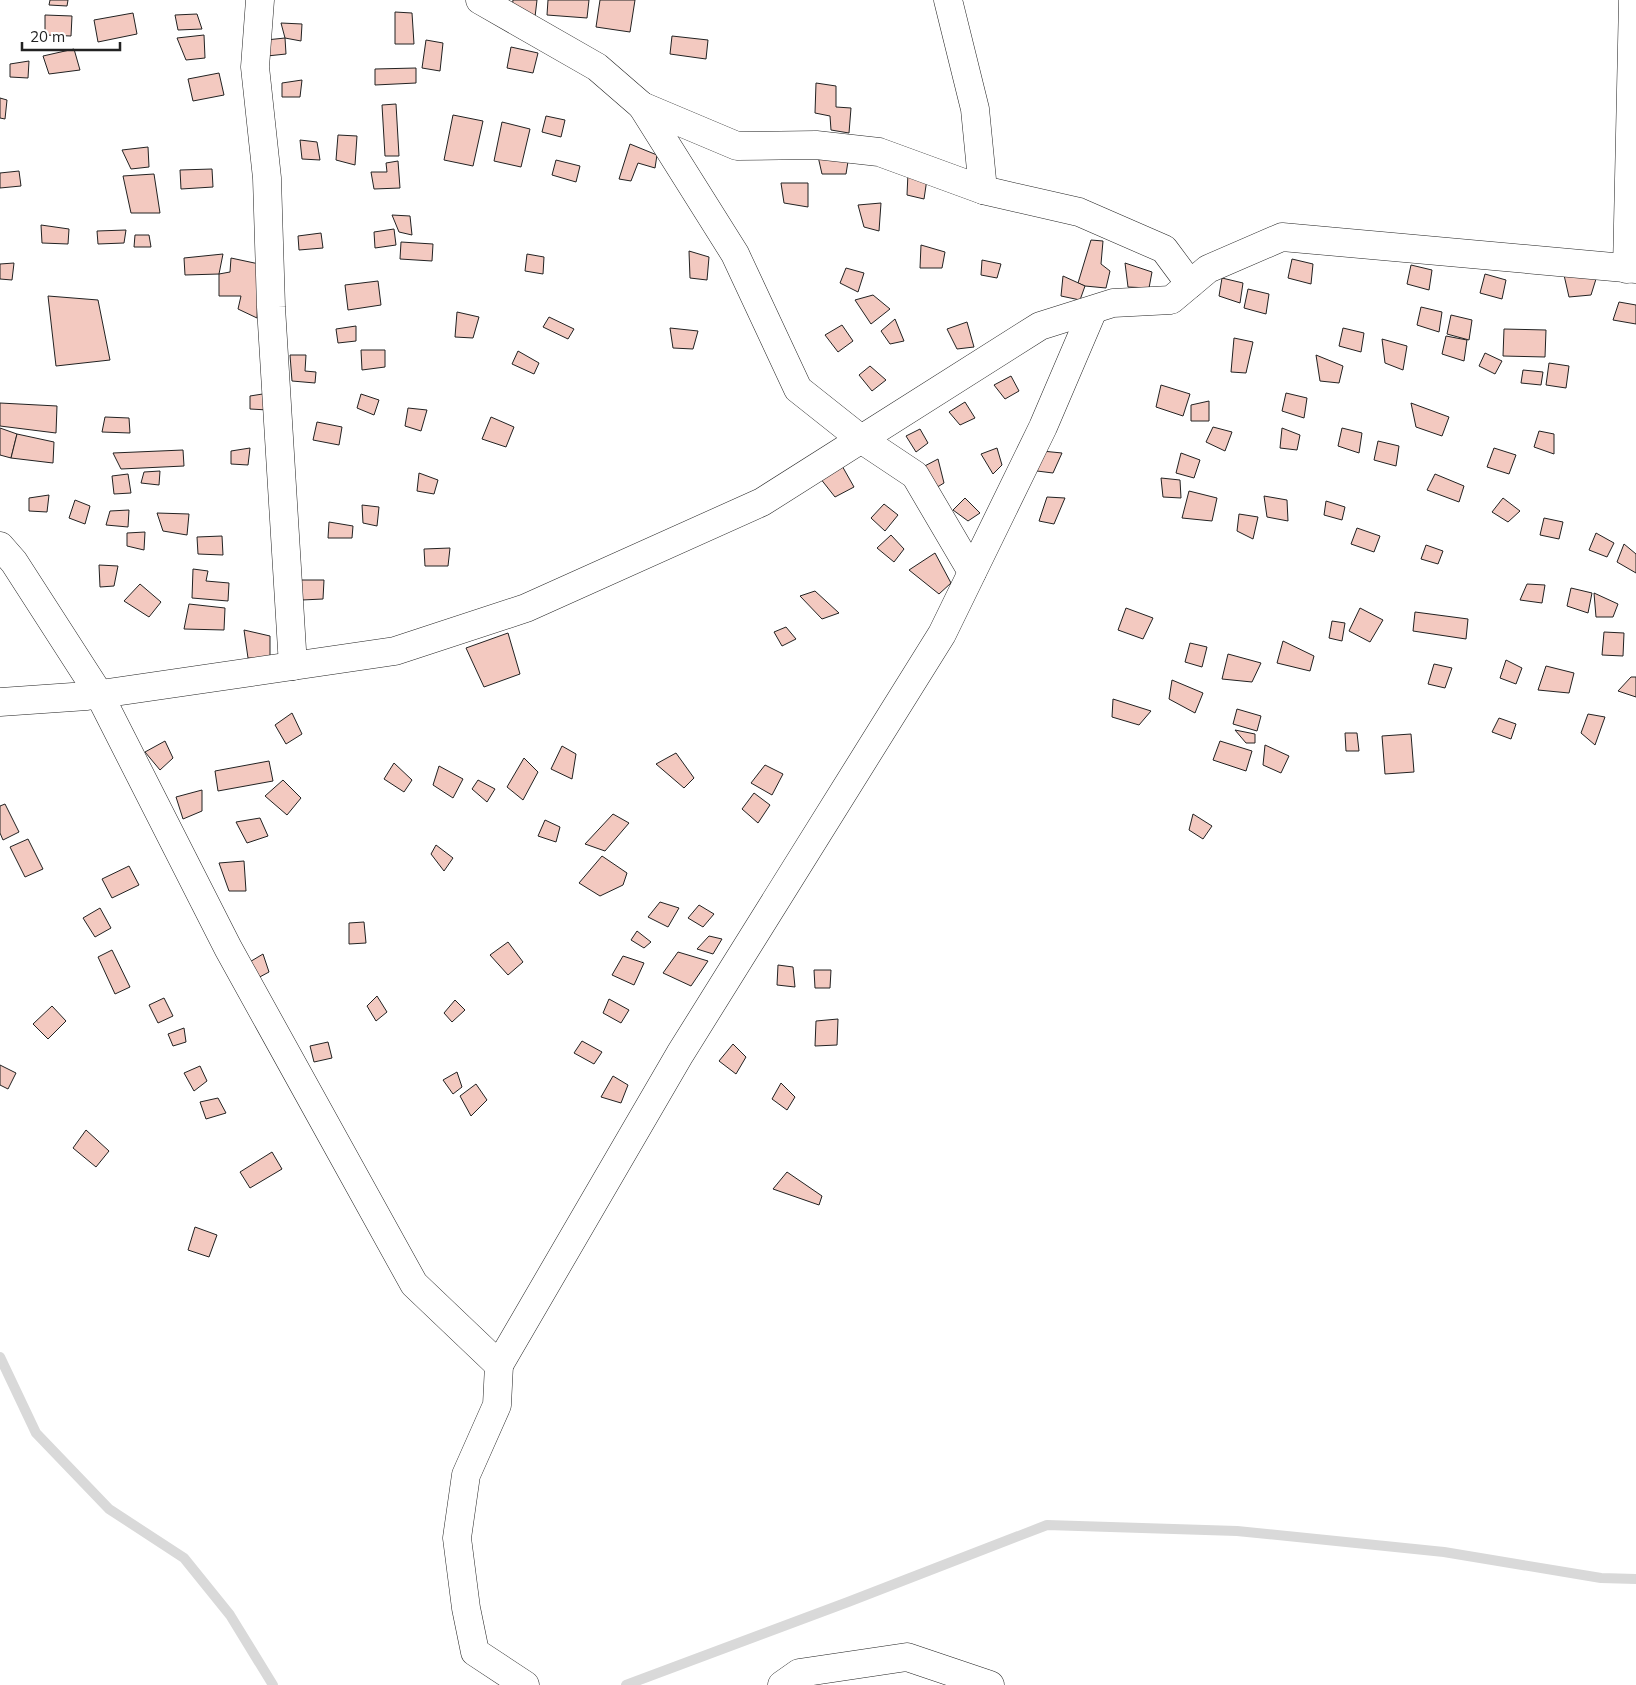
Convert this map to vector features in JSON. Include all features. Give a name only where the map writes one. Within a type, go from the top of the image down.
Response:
[{"type":"street","points":[[260,0],[255,67],[267,178],[272,317],[293,666]]},
{"type":"street","points":[[480,0],[597,67],[642,106],[735,254],[798,389],[861,439],[915,475],[972,572]]},
{"type":"street","points":[[948,0],[975,109],[983,190]]},
{"type":"street","points":[[0,702],[99,694],[395,651],[526,608],[762,502],[1040,326],[1114,303],[1171,300],[1208,269],[1282,237],[1632,270],[1633,0]]},
{"type":"street","points":[[642,106],[738,146],[816,145],[879,152],[983,190],[1080,212],[1164,249],[1190,284]]},
{"type":"street","points":[[525,1685],[476,1652],[466,1608],[458,1538],[466,1475],[496,1405],[499,1365],[680,1054],[942,634],[1043,427],[1093,310]]},
{"type":"street","points":[[0,546],[14,562],[99,694],[228,948],[414,1284],[499,1365]]},
{"type":"street","points":[[782,1685],[799,1673],[907,1657],[990,1685]]},
{"type":"building","points":[[50,0],[68,0],[67,6],[49,5]]},
{"type":"building","points":[[513,0],[537,0],[535,17],[511,14]]},
{"type":"building","points":[[548,0],[589,0],[587,18],[547,15]]},
{"type":"building","points":[[600,0],[635,0],[630,32],[596,27]]},
{"type":"building","points":[[395,12],[412,13],[414,44],[395,44]]},
{"type":"building","points":[[133,13],[137,34],[98,42],[94,20]]},
{"type":"building","points":[[197,14],[202,29],[178,30],[175,15]]},
{"type":"building","points":[[45,15],[72,16],[71,36],[45,35]]},
{"type":"building","points":[[281,23],[302,24],[301,41],[285,38]]},
{"type":"building","points":[[204,35],[205,58],[186,60],[177,38]]},
{"type":"building","points":[[672,36],[708,40],[706,59],[670,54]]},
{"type":"building","points":[[285,38],[286,54],[267,56],[266,40]]},
{"type":"building","points":[[426,40],[443,43],[440,71],[422,68]]},
{"type":"building","points":[[511,47],[538,53],[533,73],[507,68]]},
{"type":"building","points":[[74,49],[80,70],[49,74],[43,56]]},
{"type":"building","points":[[29,61],[28,78],[10,77],[10,64]]},
{"type":"building","points":[[416,68],[416,83],[375,85],[375,69]]},
{"type":"building","points":[[219,73],[224,95],[193,101],[188,79]]},
{"type":"building","points":[[302,80],[300,97],[282,97],[282,83]]},
{"type":"building","points":[[816,83],[836,86],[836,107],[851,108],[849,133],[831,130],[830,116],[815,113]]},
{"type":"building","points":[[0,98],[7,100],[5,119],[0,118]]},
{"type":"building","points":[[396,104],[399,156],[385,156],[382,105]]},
{"type":"building","points":[[453,115],[483,121],[473,166],[444,160]]},
{"type":"building","points":[[546,116],[565,120],[561,137],[542,132]]},
{"type":"building","points":[[502,122],[530,129],[521,167],[494,161]]},
{"type":"building","points":[[338,135],[357,136],[355,165],[336,160]]},
{"type":"building","points":[[300,140],[317,142],[320,160],[302,159]]},
{"type":"building","points":[[630,144],[657,155],[655,168],[638,163],[631,181],[619,179]]},
{"type":"building","points":[[148,147],[149,167],[131,169],[122,150]]},
{"type":"building","points":[[850,149],[846,174],[822,174],[817,152]]},
{"type":"building","points":[[556,160],[580,166],[576,182],[552,175]]},
{"type":"building","points":[[398,161],[400,188],[374,189],[371,172],[387,172],[386,163]]},
{"type":"building","points":[[212,169],[213,187],[181,189],[180,170]]},
{"type":"building","points":[[19,171],[21,186],[0,188],[0,173]]},
{"type":"building","points":[[908,173],[927,179],[924,199],[907,195]]},
{"type":"building","points":[[154,174],[160,213],[131,213],[123,176]]},
{"type":"building","points":[[781,183],[808,183],[808,207],[784,203]]},
{"type":"building","points":[[881,203],[879,231],[864,227],[858,205]]},
{"type":"building","points":[[392,215],[410,216],[412,235],[399,232]]},
{"type":"building","points":[[41,225],[69,229],[68,244],[42,243]]},
{"type":"building","points":[[394,229],[396,245],[375,248],[374,232]]},
{"type":"building","points":[[126,230],[124,243],[98,244],[97,231]]},
{"type":"building","points":[[321,233],[323,248],[299,250],[298,236]]},
{"type":"building","points":[[135,235],[149,235],[151,247],[134,247]]},
{"type":"building","points":[[1091,240],[1103,241],[1101,264],[1110,271],[1106,288],[1085,286],[1078,283]]},
{"type":"building","points":[[401,242],[433,244],[432,261],[400,259]]},
{"type":"building","points":[[921,245],[945,252],[942,268],[920,268]]},
{"type":"building","points":[[689,251],[709,257],[707,280],[690,278]]},
{"type":"building","points":[[223,254],[219,274],[185,275],[184,258]]},
{"type":"building","points":[[527,254],[544,257],[543,274],[525,271]]},
{"type":"building","points":[[231,258],[259,264],[257,318],[238,309],[241,296],[219,296],[219,274],[230,272]]},
{"type":"building","points":[[1292,259],[1313,264],[1311,284],[1288,278]]},
{"type":"building","points":[[982,260],[1001,264],[997,278],[981,275]]},
{"type":"building","points":[[14,263],[12,280],[0,279],[0,264]]},
{"type":"building","points":[[1125,263],[1152,272],[1149,288],[1128,287]]},
{"type":"building","points":[[1411,265],[1432,270],[1429,290],[1407,284]]},
{"type":"building","points":[[846,268],[864,273],[858,292],[840,283]]},
{"type":"building","points":[[1485,274],[1506,280],[1502,299],[1480,293]]},
{"type":"building","points":[[1564,275],[1596,279],[1591,295],[1569,297]]},
{"type":"building","points":[[1063,276],[1085,286],[1080,300],[1061,296]]},
{"type":"building","points":[[1222,278],[1243,283],[1240,303],[1219,296]]},
{"type":"building","points":[[378,281],[381,305],[348,310],[345,285]]},
{"type":"building","points":[[1248,289],[1269,294],[1266,314],[1244,308]]},
{"type":"building","points":[[873,295],[890,309],[871,324],[855,300]]},
{"type":"building","points":[[48,296],[98,300],[110,360],[56,366]]},
{"type":"building","points":[[1619,302],[1636,305],[1636,324],[1613,320]]},
{"type":"building","points":[[1421,307],[1442,312],[1439,332],[1417,325]]},
{"type":"building","points":[[457,312],[479,317],[473,338],[455,337]]},
{"type":"building","points":[[1451,315],[1472,320],[1469,340],[1447,334]]},
{"type":"building","points":[[549,317],[574,329],[568,339],[543,327]]},
{"type":"building","points":[[895,319],[904,341],[890,344],[881,331]]},
{"type":"building","points":[[967,322],[974,347],[957,349],[947,329]]},
{"type":"building","points":[[842,325],[853,341],[838,352],[825,335]]},
{"type":"building","points":[[356,326],[356,341],[338,343],[336,329]]},
{"type":"building","points":[[670,328],[698,331],[693,349],[673,348]]},
{"type":"building","points":[[1343,328],[1364,333],[1361,352],[1339,346]]},
{"type":"building","points":[[1504,329],[1546,330],[1545,357],[1503,356]]},
{"type":"building","points":[[1446,336],[1467,340],[1464,361],[1442,354]]},
{"type":"building","points":[[1234,338],[1253,342],[1246,373],[1231,372]]},
{"type":"building","points":[[1382,339],[1407,346],[1403,370],[1385,363]]},
{"type":"building","points":[[361,350],[385,350],[385,367],[362,370]]},
{"type":"building","points":[[518,351],[539,363],[534,374],[512,364]]},
{"type":"building","points":[[1485,353],[1502,361],[1495,374],[1479,366]]},
{"type":"building","points":[[290,355],[306,355],[305,371],[316,372],[315,383],[292,381]]},
{"type":"building","points":[[1316,355],[1343,366],[1339,383],[1320,381]]},
{"type":"building","points":[[1549,363],[1569,366],[1566,388],[1546,385]]},
{"type":"building","points":[[870,366],[886,380],[872,391],[859,375]]},
{"type":"building","points":[[1523,370],[1543,372],[1541,385],[1521,383]]},
{"type":"building","points":[[1011,376],[1019,391],[1005,399],[994,385]]},
{"type":"building","points":[[1161,385],[1190,394],[1183,416],[1156,407]]},
{"type":"building","points":[[269,393],[268,410],[250,409],[250,396]]},
{"type":"building","points":[[1286,393],[1307,398],[1304,418],[1282,411]]},
{"type":"building","points":[[361,394],[379,400],[374,415],[357,408]]},
{"type":"building","points":[[1209,401],[1209,421],[1191,421],[1191,405]]},
{"type":"building","points":[[965,402],[975,418],[960,425],[949,412]]},
{"type":"building","points":[[0,403],[57,406],[56,433],[0,426]]},
{"type":"building","points":[[1411,403],[1449,417],[1442,436],[1416,427]]},
{"type":"building","points":[[408,408],[427,410],[421,431],[405,426]]},
{"type":"building","points":[[105,417],[129,418],[130,433],[102,432]]},
{"type":"building","points":[[491,417],[514,427],[506,447],[482,439]]},
{"type":"building","points":[[317,422],[342,427],[339,445],[313,440]]},
{"type":"building","points":[[1213,427],[1232,432],[1225,451],[1206,442]]},
{"type":"building","points":[[0,428],[17,434],[11,458],[0,455]]},
{"type":"building","points":[[1282,428],[1300,435],[1297,450],[1280,448]]},
{"type":"building","points":[[1342,428],[1362,433],[1359,453],[1338,446]]},
{"type":"building","points":[[920,429],[928,443],[916,452],[906,436]]},
{"type":"building","points":[[1539,431],[1554,434],[1554,454],[1534,447]]},
{"type":"building","points":[[17,434],[54,442],[53,463],[11,458]]},
{"type":"building","points":[[1378,441],[1399,446],[1396,466],[1374,460]]},
{"type":"building","points":[[250,448],[248,465],[231,464],[231,451]]},
{"type":"building","points":[[997,448],[1002,465],[993,474],[981,454]]},
{"type":"building","points":[[1494,448],[1516,455],[1509,474],[1487,467]]},
{"type":"building","points":[[183,450],[184,466],[121,469],[113,453]]},
{"type":"building","points":[[1032,450],[1062,453],[1053,473],[1029,470]]},
{"type":"building","points":[[1181,453],[1200,460],[1194,478],[1176,473]]},
{"type":"building","points":[[938,459],[944,483],[934,489],[919,469]]},
{"type":"building","points":[[841,464],[854,487],[835,497],[820,478]]},
{"type":"building","points":[[160,471],[159,485],[141,483],[144,472]]},
{"type":"building","points":[[419,473],[438,480],[434,494],[417,491]]},
{"type":"building","points":[[128,474],[131,493],[114,494],[112,476]]},
{"type":"building","points":[[1435,474],[1464,486],[1459,502],[1427,490]]},
{"type":"building","points":[[1161,478],[1180,480],[1181,498],[1163,497]]},
{"type":"building","points":[[1189,491],[1217,498],[1212,521],[1182,518]]},
{"type":"building","points":[[49,495],[47,512],[29,511],[29,498]]},
{"type":"building","points":[[1264,496],[1287,500],[1288,521],[1267,517]]},
{"type":"building","points":[[1047,497],[1065,498],[1054,524],[1039,521]]},
{"type":"building","points":[[965,498],[980,513],[968,521],[953,510]]},
{"type":"building","points":[[1503,498],[1520,511],[1508,522],[1492,512]]},
{"type":"building","points":[[75,500],[90,506],[85,524],[69,518]]},
{"type":"building","points":[[1326,501],[1345,507],[1342,520],[1324,515]]},
{"type":"building","points":[[884,504],[898,515],[885,531],[871,518]]},
{"type":"building","points":[[362,505],[379,507],[377,526],[363,523]]},
{"type":"building","points":[[129,510],[128,527],[106,525],[110,511]]},
{"type":"building","points":[[157,513],[189,514],[187,535],[163,531]]},
{"type":"building","points":[[1239,514],[1258,517],[1253,539],[1237,531]]},
{"type":"building","points":[[1544,518],[1563,522],[1559,539],[1540,535]]},
{"type":"building","points":[[329,522],[353,526],[352,538],[328,538]]},
{"type":"building","points":[[1357,528],[1380,536],[1374,552],[1351,544]]},
{"type":"building","points":[[145,532],[144,550],[127,546],[127,533]]},
{"type":"building","points":[[1596,533],[1614,543],[1607,557],[1589,550]]},
{"type":"building","points":[[891,535],[904,549],[894,562],[877,548]]},
{"type":"building","points":[[222,536],[223,555],[198,554],[197,537]]},
{"type":"building","points":[[1624,544],[1636,554],[1636,573],[1617,562]]},
{"type":"building","points":[[1426,545],[1443,551],[1438,564],[1421,559]]},
{"type":"building","points":[[450,548],[448,566],[425,566],[424,549]]},
{"type":"building","points":[[935,553],[951,583],[939,594],[909,570]]},
{"type":"building","points":[[99,565],[118,566],[114,586],[100,587]]},
{"type":"building","points":[[193,569],[208,571],[206,581],[229,583],[228,601],[192,598]]},
{"type":"building","points":[[300,580],[324,580],[323,599],[302,600]]},
{"type":"building","points":[[140,584],[161,602],[149,617],[124,601]]},
{"type":"building","points":[[1527,584],[1545,585],[1542,603],[1520,600]]},
{"type":"building","points":[[1571,588],[1592,593],[1588,613],[1567,606]]},
{"type":"building","points":[[815,591],[839,613],[822,619],[800,596]]},
{"type":"building","points":[[1594,593],[1618,604],[1613,617],[1596,617]]},
{"type":"building","points":[[189,604],[225,608],[224,630],[184,629]]},
{"type":"building","points":[[1126,608],[1153,618],[1143,639],[1118,630]]},
{"type":"building","points":[[1360,608],[1383,620],[1370,642],[1349,631]]},
{"type":"building","points":[[1415,612],[1468,619],[1466,639],[1413,631]]},
{"type":"building","points":[[1332,621],[1345,623],[1342,641],[1329,638]]},
{"type":"building","points":[[786,627],[796,639],[782,646],[774,632]]},
{"type":"building","points":[[244,630],[270,636],[270,660],[248,658]]},
{"type":"building","points":[[1604,632],[1624,633],[1623,656],[1602,655]]},
{"type":"building","points":[[508,633],[520,674],[484,687],[466,648]]},
{"type":"building","points":[[1283,641],[1314,656],[1310,671],[1277,663]]},
{"type":"building","points":[[1190,643],[1207,647],[1202,667],[1185,662]]},
{"type":"building","points":[[1228,654],[1261,663],[1252,682],[1222,679]]},
{"type":"building","points":[[1506,660],[1522,668],[1516,684],[1500,678]]},
{"type":"building","points":[[1434,664],[1452,668],[1445,688],[1428,684]]},
{"type":"building","points":[[1546,666],[1574,673],[1569,693],[1538,690]]},
{"type":"building","points":[[1631,677],[1636,677],[1636,697],[1618,691]]},
{"type":"building","points":[[1172,680],[1203,693],[1195,713],[1169,699]]},
{"type":"building","points":[[1113,699],[1151,711],[1139,725],[1112,717]]},
{"type":"building","points":[[1237,709],[1261,716],[1257,731],[1233,724]]},
{"type":"building","points":[[292,713],[302,734],[286,744],[275,725]]},
{"type":"building","points":[[1588,714],[1605,717],[1595,745],[1581,733]]},
{"type":"building","points":[[1499,718],[1516,724],[1511,739],[1492,732]]},
{"type":"building","points":[[1235,730],[1255,734],[1255,743],[1246,743]]},
{"type":"building","points":[[1345,733],[1357,733],[1359,751],[1346,751]]},
{"type":"building","points":[[1411,734],[1414,772],[1385,774],[1382,736]]},
{"type":"building","points":[[165,741],[173,758],[160,770],[145,752]]},
{"type":"building","points":[[1220,741],[1252,751],[1246,771],[1213,760]]},
{"type":"building","points":[[1265,745],[1289,756],[1281,773],[1263,765]]},
{"type":"building","points":[[562,746],[576,754],[572,779],[551,769]]},
{"type":"building","points":[[676,753],[694,778],[684,788],[656,764]]},
{"type":"building","points":[[524,758],[538,772],[523,800],[507,787]]},
{"type":"building","points":[[269,761],[273,781],[218,791],[215,771]]},
{"type":"building","points":[[394,763],[412,780],[404,792],[384,779]]},
{"type":"building","points":[[765,765],[783,774],[772,795],[751,783]]},
{"type":"building","points":[[439,766],[463,779],[453,798],[433,785]]},
{"type":"building","points":[[283,780],[301,798],[287,815],[265,796]]},
{"type":"building","points":[[478,780],[495,789],[487,802],[472,789]]},
{"type":"building","points":[[202,790],[202,811],[183,819],[176,797]]},
{"type":"building","points":[[754,793],[770,805],[758,823],[742,809]]},
{"type":"building","points":[[5,804],[19,832],[3,840],[0,833],[0,806]]},
{"type":"building","points":[[613,814],[629,823],[605,851],[585,844]]},
{"type":"building","points":[[1193,814],[1212,826],[1203,839],[1189,830]]},
{"type":"building","points":[[260,818],[268,836],[247,843],[236,822]]},
{"type":"building","points":[[545,820],[560,827],[556,842],[538,836]]},
{"type":"building","points":[[28,839],[43,869],[25,877],[10,847]]},
{"type":"building","points":[[436,845],[453,858],[444,871],[431,854]]},
{"type":"building","points":[[602,856],[627,873],[623,885],[600,896],[579,883]]},
{"type":"building","points":[[244,861],[246,891],[229,891],[219,863]]},
{"type":"building","points":[[129,866],[139,885],[112,898],[102,879]]},
{"type":"building","points":[[660,902],[679,908],[668,927],[648,917]]},
{"type":"building","points":[[699,905],[714,914],[703,927],[688,918]]},
{"type":"building","points":[[100,908],[111,928],[95,937],[83,918]]},
{"type":"building","points":[[364,922],[366,943],[349,944],[349,923]]},
{"type":"building","points":[[637,931],[651,942],[644,948],[631,940]]},
{"type":"building","points":[[709,936],[722,939],[713,954],[697,949]]},
{"type":"building","points":[[508,942],[523,962],[508,975],[490,955]]},
{"type":"building","points":[[112,950],[130,987],[115,994],[98,957]]},
{"type":"building","points":[[678,952],[708,961],[691,986],[663,973]]},
{"type":"building","points":[[263,954],[269,972],[256,979],[248,963]]},
{"type":"building","points":[[623,956],[644,963],[634,985],[612,975]]},
{"type":"building","points":[[778,965],[793,967],[795,987],[777,985]]},
{"type":"building","points":[[814,970],[831,970],[830,988],[815,988]]},
{"type":"building","points":[[377,996],[387,1012],[376,1021],[367,1006]]},
{"type":"building","points":[[164,998],[173,1016],[158,1023],[149,1005]]},
{"type":"building","points":[[609,999],[629,1010],[621,1023],[603,1013]]},
{"type":"building","points":[[455,1000],[465,1010],[452,1022],[444,1013]]},
{"type":"building","points":[[52,1006],[66,1021],[48,1039],[33,1024]]},
{"type":"building","points":[[838,1019],[837,1045],[815,1046],[816,1021]]},
{"type":"building","points":[[184,1028],[186,1042],[173,1046],[168,1034]]},
{"type":"building","points":[[582,1041],[602,1052],[594,1064],[574,1053]]},
{"type":"building","points":[[328,1042],[332,1058],[314,1062],[310,1046]]},
{"type":"building","points":[[733,1044],[746,1057],[736,1074],[719,1061]]},
{"type":"building","points":[[0,1065],[16,1073],[8,1089],[0,1085]]},
{"type":"building","points":[[200,1066],[207,1081],[194,1091],[184,1073]]},
{"type":"building","points":[[457,1072],[462,1087],[453,1094],[443,1080]]},
{"type":"building","points":[[613,1076],[628,1085],[621,1103],[601,1097]]},
{"type":"building","points":[[781,1083],[795,1097],[787,1110],[772,1099]]},
{"type":"building","points":[[476,1084],[487,1100],[471,1116],[460,1096]]},
{"type":"building","points":[[218,1098],[226,1113],[206,1119],[200,1102]]},
{"type":"building","points":[[86,1130],[109,1151],[96,1167],[73,1148]]},
{"type":"building","points":[[272,1152],[282,1169],[250,1188],[240,1172]]},
{"type":"building","points":[[787,1172],[822,1196],[819,1205],[773,1189]]},
{"type":"building","points":[[195,1227],[217,1235],[209,1257],[188,1250]]},
{"type":"waterway","points":[[0,1357],[36,1433],[109,1509],[184,1558],[230,1615],[273,1685]]},
{"type":"waterway","points":[[626,1685],[1047,1525],[1237,1531],[1444,1552],[1601,1578],[1636,1579]]}]
